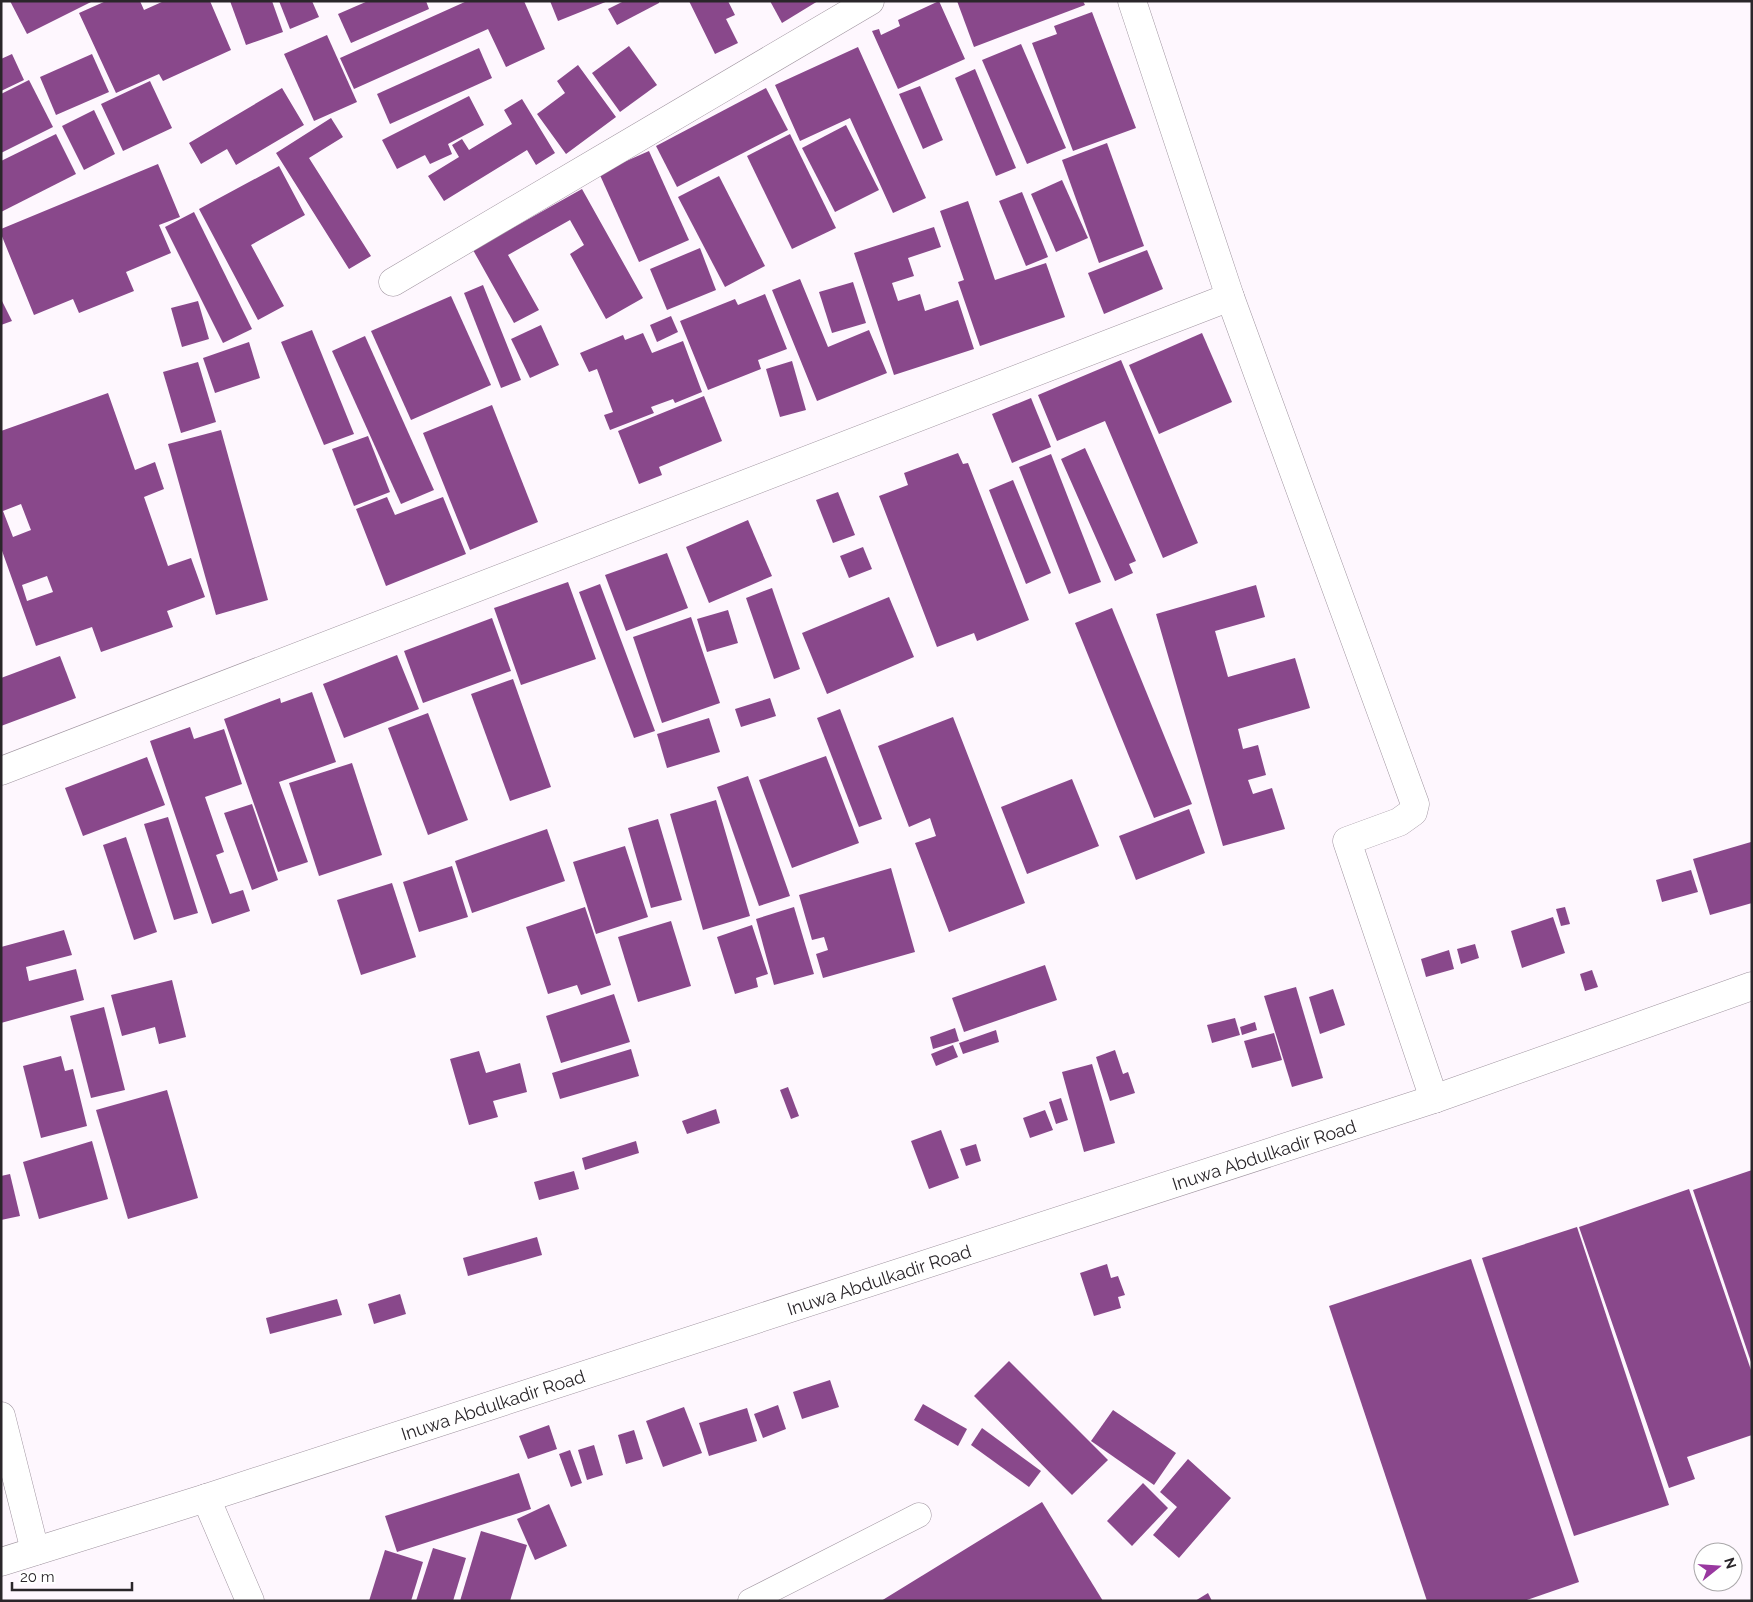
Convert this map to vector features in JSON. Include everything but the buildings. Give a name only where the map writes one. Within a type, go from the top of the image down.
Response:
[{"type":"street","points":[[393,282],[870,1]]},
{"type":"street","points":[[1132,1],[1230,297],[1415,804],[1413,812],[1398,822],[1347,842],[1434,1099]]},
{"type":"street","points":[[1,771],[1230,297]]},
{"type":"street","name":"Inuwa Abdulkadir Road","points":[[1,1562],[206,1498],[1434,1099],[1752,986]]},
{"type":"street","points":[[1,1416],[34,1552]]},
{"type":"street","points":[[206,1498],[250,1601]]},
{"type":"lane","points":[[750,1601],[919,1515]]}]
